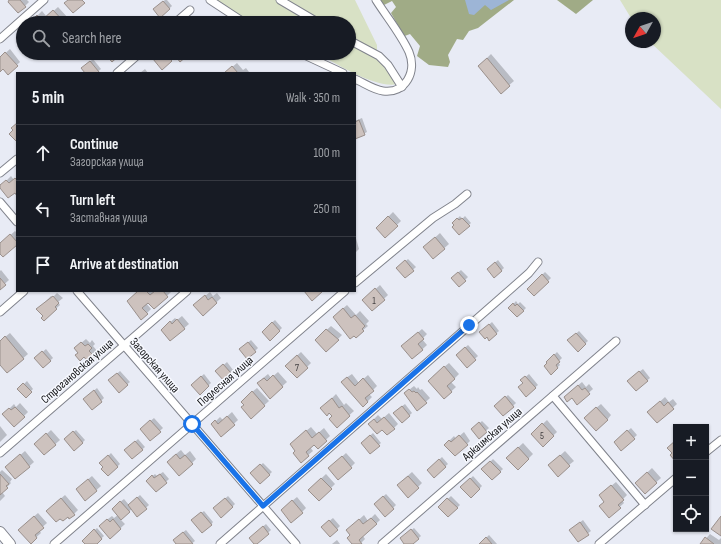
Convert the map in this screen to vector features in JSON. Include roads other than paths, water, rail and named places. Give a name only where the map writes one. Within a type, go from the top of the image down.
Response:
[{"type":"street","points":[[26,16],[44,0]]},
{"type":"street","points":[[210,0],[235,16]]},
{"type":"street","points":[[280,0],[307,16]]},
{"type":"street","points":[[356,79],[382,91],[392,92],[402,87],[410,76],[412,62],[409,51],[376,0]]},
{"type":"street","points":[[183,16],[190,10]]},
{"type":"street","points":[[0,39],[16,25]]},
{"type":"street","points":[[356,44],[379,56],[388,65],[402,87]]},
{"type":"street","points":[[118,72],[132,60]]},
{"type":"street","points":[[315,60],[340,72]]},
{"type":"street","points":[[0,174],[16,160]]},
{"type":"street","points":[[356,282],[432,218],[455,204],[467,194]]},
{"type":"street","points":[[0,202],[16,221]]},
{"type":"street","points":[[220,544],[509,291],[538,262]]},
{"type":"street","points":[[0,312],[23,292]]},
{"type":"street","name":"Загорская улица","points":[[78,292],[296,544]]},
{"type":"street","name":"Строгановская улица","points":[[0,453],[186,292]]},
{"type":"street","name":"Подлесная улица","points":[[54,544],[192,424],[336,294]]},
{"type":"street","name":"Аркаимская улица","points":[[382,544],[616,341]]},
{"type":"street","points":[[553,396],[645,504]]},
{"type":"street","points":[[709,450],[721,440]]},
{"type":"street","points":[[599,544],[673,481]]},
{"type":"street","points":[[0,532],[10,544]]},
{"type":"water","points":[[465,0],[509,0],[491,10],[485,5],[474,15],[469,14]]}]
